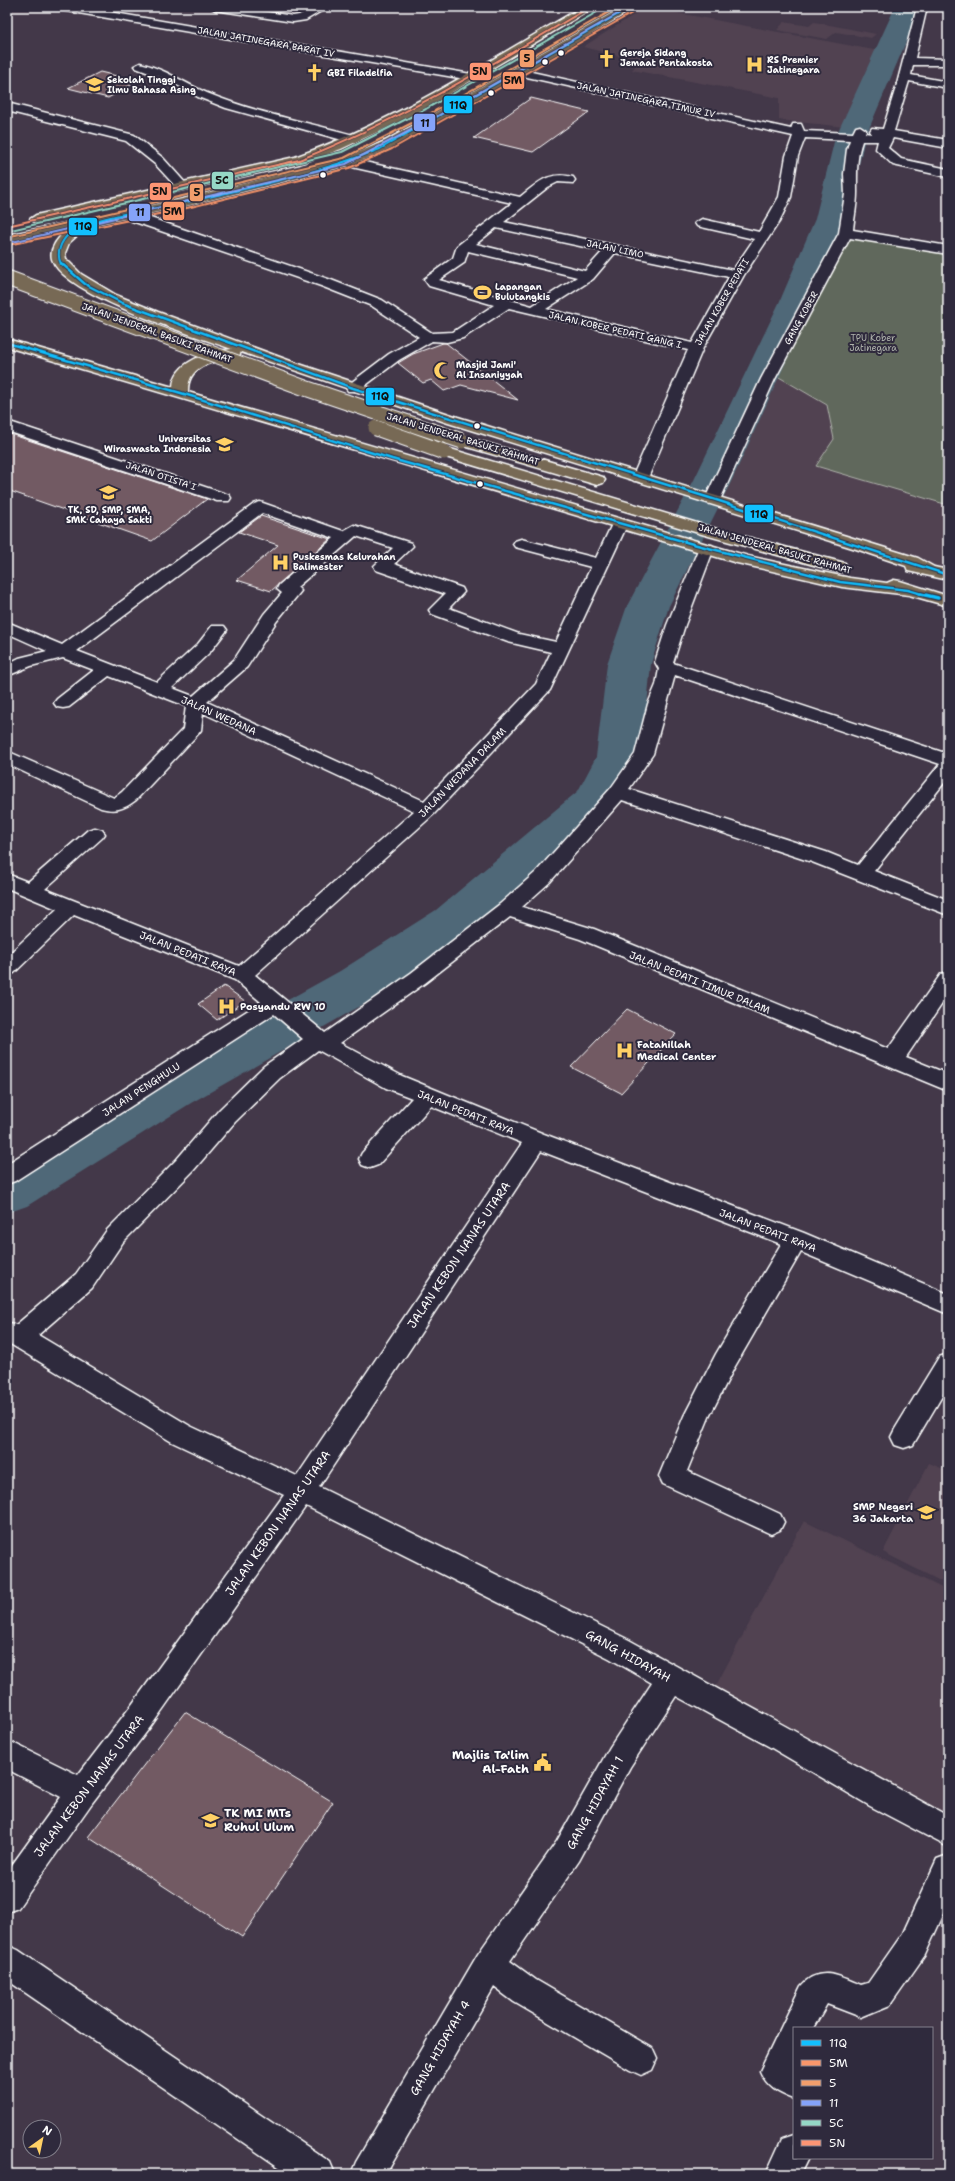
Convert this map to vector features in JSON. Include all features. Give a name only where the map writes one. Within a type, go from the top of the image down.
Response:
[{"type":"main road","points":[[7,226],[299,160],[330,150],[471,78],[535,38],[590,7]]},
{"type":"main road","points":[[7,239],[128,215],[347,162],[380,149],[631,7]]},
{"type":"main road","points":[[412,109],[438,116]]},
{"type":"main road","name":"JALAN JENDERAL BASUKI RAHMAT","points":[[88,223],[69,234],[61,244],[58,254],[62,266],[85,284],[122,302],[252,352],[353,388],[640,478],[712,498],[905,560],[928,570]]},
{"type":"main road","name":"JALAN JENDERAL BASUKI RAHMAT","points":[[7,278],[305,388],[462,441],[746,524],[948,575]]},
{"type":"main road","points":[[44,307],[66,315]]},
{"type":"main road","name":"JALAN JENDERAL BASUKI RAHMAT","points":[[88,323],[324,409]]},
{"type":"main road","name":"JALAN JENDERAL BASUKI RAHMAT","points":[[7,343],[181,393],[392,458],[700,546],[840,582],[908,590]]},
{"type":"main road","points":[[181,393],[183,376],[193,367],[221,354],[252,352]]},
{"type":"main road","name":"JALAN JENDERAL BASUKI RAHMAT","points":[[362,423],[444,452],[711,532],[858,573],[908,590],[948,601]]},
{"type":"street","name":"JALAN JATINEGARA BARAT IV","points":[[61,7],[471,78]]},
{"type":"street","points":[[215,7],[244,12],[302,18],[323,7]]},
{"type":"street","points":[[922,7],[905,77],[888,135],[882,150],[897,162],[948,173]]},
{"type":"street","points":[[213,33],[244,12]]},
{"type":"street","points":[[908,62],[948,62]]},
{"type":"street","points":[[140,66],[174,79],[202,95],[230,105],[354,139]]},
{"type":"street","name":"JALAN JATINEGARA TIMUR IV","points":[[518,72],[775,128],[888,135],[948,144]]},
{"type":"street","points":[[905,77],[948,86]]},
{"type":"street","points":[[7,107],[130,138],[159,161],[182,186]]},
{"type":"street","name":"JALAN KOBER PEDATI","points":[[640,478],[696,348],[737,275],[762,237],[785,197],[797,130]]},
{"type":"street","name":"GANG KOBER","points":[[712,498],[768,379],[846,233],[851,194],[850,174],[853,149],[857,133]]},
{"type":"street","points":[[347,162],[471,191],[522,201]]},
{"type":"street","points":[[466,246],[550,180],[556,178],[569,180]]},
{"type":"street","points":[[128,215],[326,283],[377,303],[430,337],[448,338],[458,335],[504,304]]},
{"type":"street","points":[[702,223],[762,237]]},
{"type":"street","name":"JALAN LIMO","points":[[494,224],[737,275]]},
{"type":"street","points":[[846,233],[948,250]]},
{"type":"street","points":[[466,246],[588,276]]},
{"type":"street","name":"JALAN KOBER PEDATI GANG I","points":[[466,246],[462,249],[459,260],[431,280],[504,304],[510,303],[534,311],[696,348]]},
{"type":"street","points":[[534,311],[588,276],[612,249]]},
{"type":"street","points":[[353,388],[394,357],[430,337]]},
{"type":"street","name":"JALAN OTISTA I","points":[[7,426],[223,498]]},
{"type":"street","points":[[10,666],[64,652],[260,507],[345,537]]},
{"type":"street","name":"JALAN WEDANA DALAM","points":[[242,975],[427,810],[544,686],[601,564],[625,525]]},
{"type":"street","points":[[7,757],[108,804],[118,804],[129,796],[192,730],[195,703],[241,663],[248,649],[270,618],[293,591],[285,589],[354,530],[405,546],[382,566],[456,592],[438,610],[514,638],[562,649]]},
{"type":"street","points":[[521,544],[601,564]]},
{"type":"street","points":[[700,546],[664,662],[668,667],[892,744],[948,760]]},
{"type":"street","name":"JALAN WEDANA","points":[[7,627],[106,669],[195,703],[427,810]]},
{"type":"street","points":[[159,690],[204,648],[218,630]]},
{"type":"street","points":[[13,1334],[84,1281],[115,1236],[185,1165],[227,1116],[272,1072],[318,1039],[418,978],[507,909],[542,877],[618,792],[644,754],[657,704],[665,685],[668,667]]},
{"type":"street","points":[[63,703],[106,669]]},
{"type":"street","points":[[862,873],[948,766]]},
{"type":"street","points":[[618,792],[862,873],[948,908]]},
{"type":"street","points":[[31,890],[95,834]]},
{"type":"street","name":"JALAN PEDATI RAYA","points":[[7,880],[242,975],[318,1039],[394,1082],[536,1140],[796,1240],[948,1304]]},
{"type":"street","points":[[7,968],[72,906]]},
{"type":"street","name":"JALAN PEDATI TIMUR DALAM","points":[[507,909],[587,934],[948,1083]]},
{"type":"street","points":[[892,1060],[948,979]]},
{"type":"street","name":"JALAN PENGHULU","points":[[7,1175],[276,1004]]},
{"type":"street","points":[[370,1159],[428,1096]]},
{"type":"street","name":"JALAN KEBON NANAS UTARA","points":[[7,1897],[82,1793],[141,1716],[302,1491],[536,1140]]},
{"type":"street","points":[[771,1522],[672,1476],[697,1416],[718,1375],[796,1240]]},
{"type":"street","name":"GANG HIDAYAH","points":[[13,1334],[181,1434],[302,1491],[619,1649],[671,1680],[780,1737],[880,1796],[948,1832]]},
{"type":"street","points":[[904,1437],[948,1364]]},
{"type":"street","name":"GANG HIDAYAH 1","points":[[517,1925],[568,1851],[620,1757],[671,1680]]},
{"type":"street","points":[[7,1754],[82,1793]]},
{"type":"street","points":[[796,2027],[813,1994],[818,1989],[826,1988],[861,2001],[880,1994],[914,1944],[948,1870]]},
{"type":"street","name":"GANG HIDAYAH 4","points":[[368,2174],[489,1965],[503,1942],[517,1925]]},
{"type":"street","points":[[7,1961],[312,2173]]},
{"type":"street","points":[[489,1965],[525,1991],[641,2059]]},
{"type":"street","points":[[785,2076],[793,2038]]},
{"type":"street","points":[[783,2174],[793,2153]]},
{"type":"shaded area","name":"RS Premier Jatinegara","points":[[646,7],[879,51],[869,69],[845,127],[779,120],[779,98],[632,70],[640,61],[583,47]]},
{"type":"shaded area","points":[[784,22],[809,26],[814,22],[876,34],[871,38],[836,32],[827,39],[777,30]]},
{"type":"shaded area","points":[[772,373],[827,405],[834,439],[817,466],[948,505],[948,575],[713,499]]},
{"type":"shaded area","name":"SMP Negeri 36 Jakarta","points":[[929,1463],[948,1471],[948,1585],[883,1552]]},
{"type":"shaded area","points":[[804,1521],[948,1591],[948,1817],[712,1693]]},
{"type":"green space","name":"TPU Kober Jatinegara","points":[[846,233],[948,250],[948,505],[816,466],[834,439],[827,405],[772,373]]},
{"type":"building","name":"Sekolah Tinggi Ilmu Bahasa Asing","points":[[100,72],[138,81],[108,98],[68,88]]},
{"type":"building","points":[[531,98],[589,112],[533,152],[474,138]]},
{"type":"building","name":"Masjid Jami' Al Insaniyyah","points":[[446,343],[518,400],[461,385],[444,391],[431,380],[423,383],[398,363],[413,354]]},
{"type":"building","name":"TK, SD, SMP, SMA, SMK Cahaya Sakti","points":[[7,433],[207,499],[152,541],[7,490]]},
{"type":"building","name":"Puskesmas Kelurahan Balimester","points":[[261,516],[330,539],[271,591],[237,580],[278,545],[239,532]]},
{"type":"building","points":[[224,986],[245,1001],[217,1020],[198,1004]]},
{"type":"building","name":"Fatahillah Medical Center","points":[[627,1009],[676,1034],[621,1093],[571,1067]]},
{"type":"building","name":"TK MI MTs Ruhul Ulum","points":[[185,1712],[333,1802],[242,1937],[88,1837]]},
{"type":"waterway","points":[[7,1191],[172,1089],[358,984],[454,922],[597,799],[619,757],[629,664],[648,606],[713,480],[796,303],[831,219],[850,138],[908,7]]},
{"type":"transit line","name":"5N","points":[[7,226],[299,160],[375,128],[412,109],[484,70],[590,7]]},
{"type":"transit line","name":"5C","points":[[7,231],[342,152],[426,109],[606,7]]},
{"type":"transit line","name":"5","points":[[7,237],[344,158],[429,114],[618,7]]},
{"type":"transit line","name":"11Q","points":[[631,7],[380,149],[347,162],[182,203],[89,223],[69,234],[61,244],[58,254],[59,260],[62,266],[85,284],[122,303],[353,388],[713,499],[948,575]]},
{"type":"transit line","name":"11","points":[[8,243],[346,164],[432,119],[621,12]]},
{"type":"transit line","name":"5M","points":[[8,245],[183,209],[349,168],[392,149],[634,12]]},
{"type":"transit line","name":"11Q","points":[[7,343],[181,393],[392,459],[693,544],[840,582],[908,590],[938,598]]},
{"type":"place","name":"Gereja Sidang Jemaat Pentakosta","points":[[607,58]]},
{"type":"place","name":"RS Premier Jatinegara","points":[[754,65]]},
{"type":"place","name":"GBI Filadelfia","points":[[314,73]]},
{"type":"place","name":"Sekolah Tinggi Ilmu Bahasa Asing","points":[[94,85]]},
{"type":"place","name":"Lapangan Bulutangkis","points":[[482,292]]},
{"type":"place","name":"Masjid Jami' Al Insaniyyah","points":[[443,370]]},
{"type":"place","name":"Universitas Wiraswasta Indonesia","points":[[224,444]]},
{"type":"place","name":"TK, SD, SMP, SMA, SMK Cahaya Sakti","points":[[109,493]]},
{"type":"place","name":"Puskesmas Kelurahan Balimester","points":[[280,562]]},
{"type":"place","name":"Posyandu RW 10","points":[[227,1006]]},
{"type":"place","name":"Fatahillah Medical Center","points":[[624,1050]]},
{"type":"place","name":"SMP Negeri 36 Jakarta","points":[[926,1512]]},
{"type":"place","name":"Majlis Ta'lim Al-Fath","points":[[542,1762]]},
{"type":"place","name":"TK MI MTs Ruhul Ulum","points":[[211,1820]]}]
